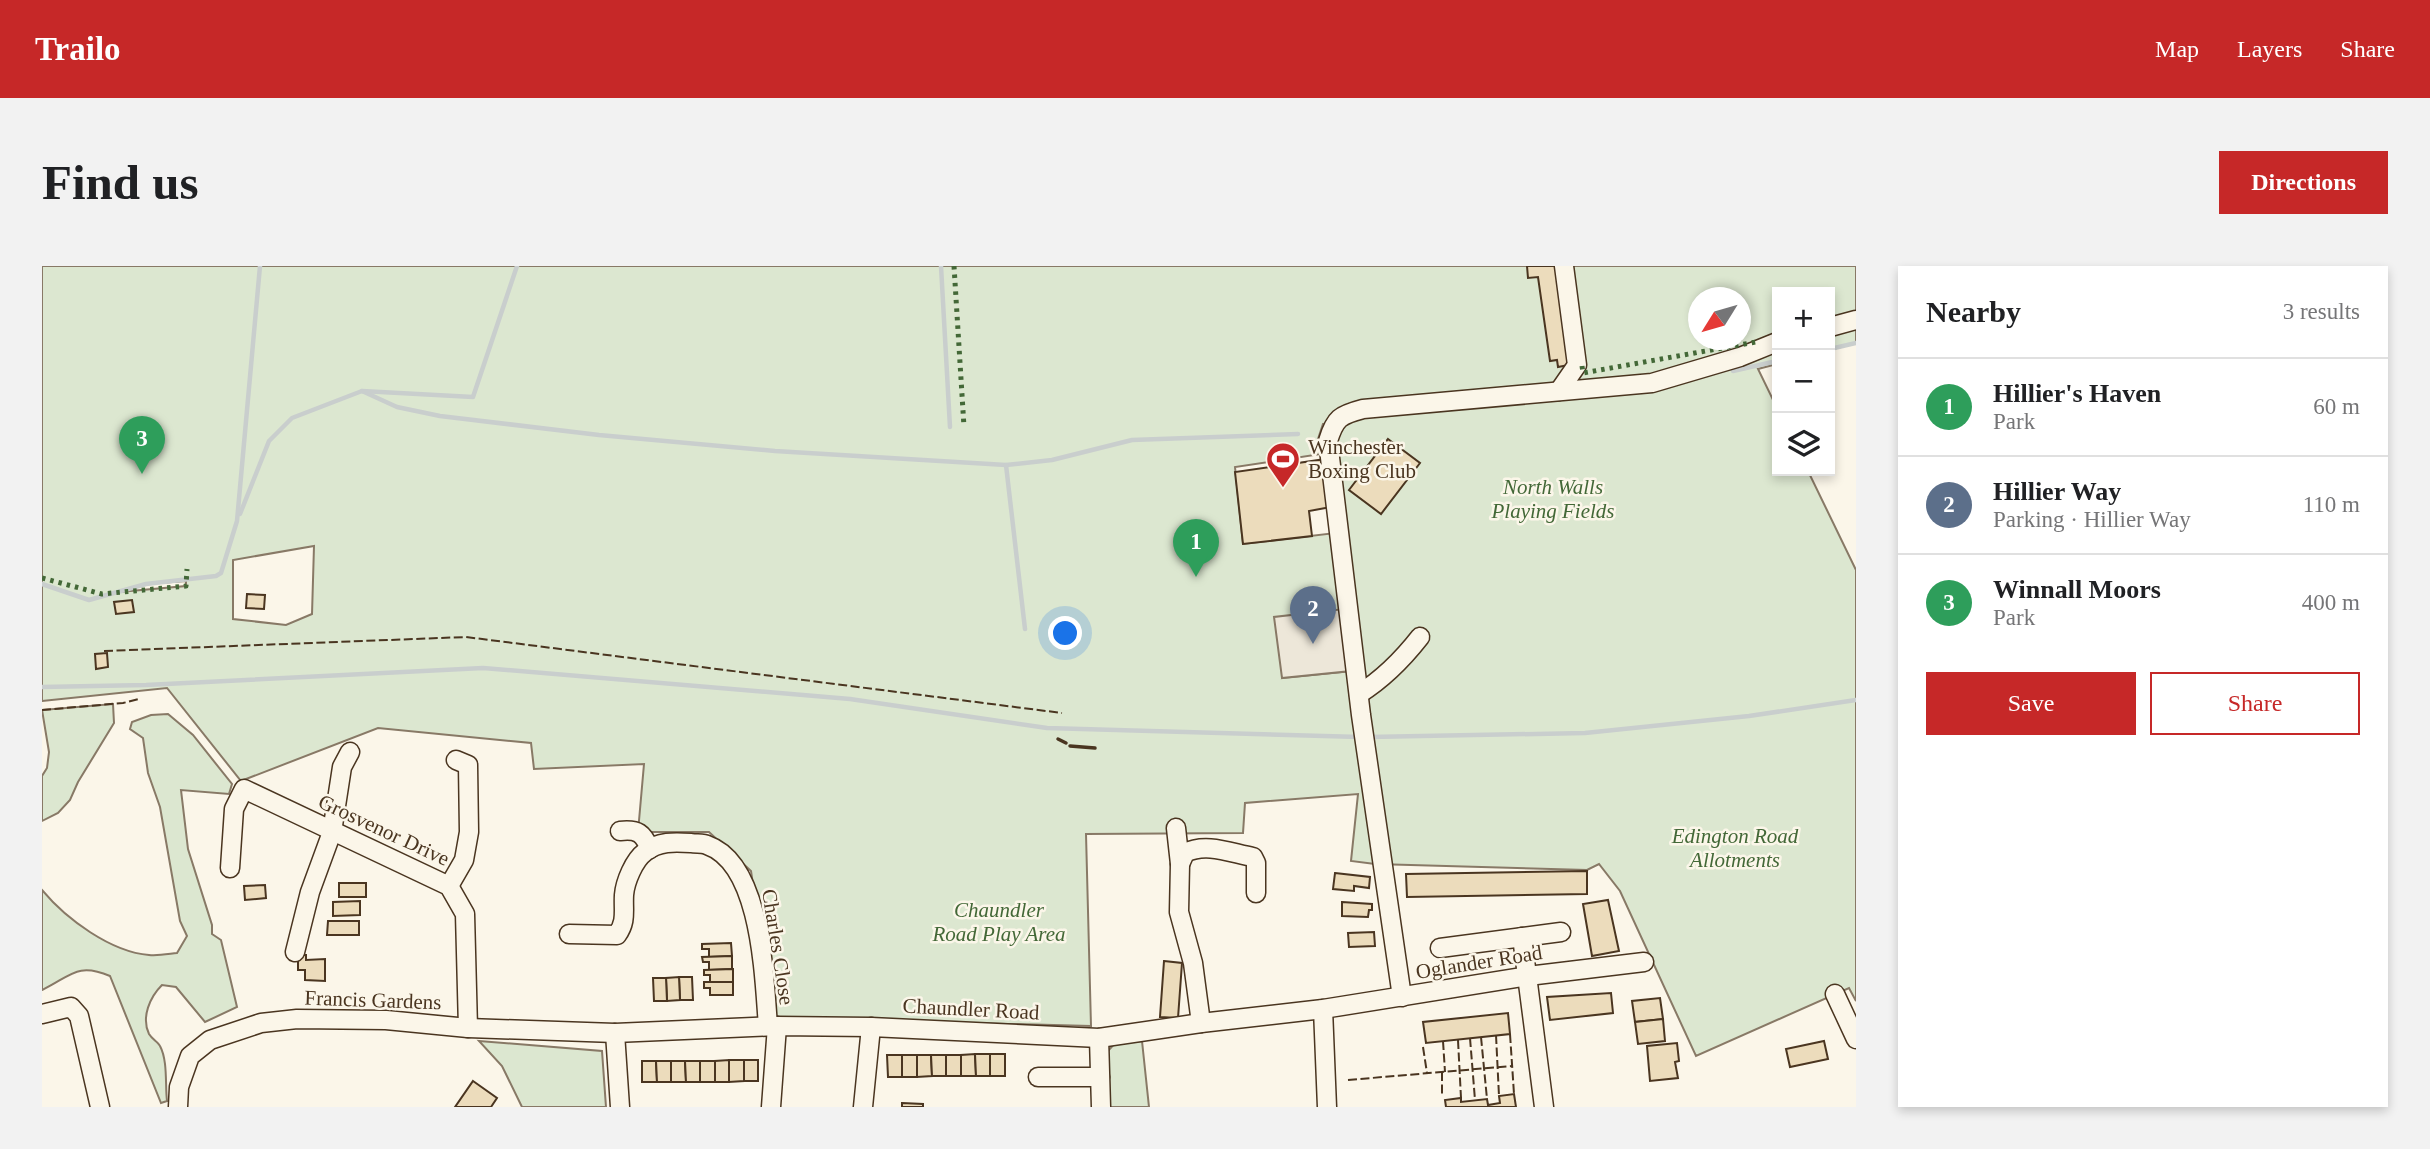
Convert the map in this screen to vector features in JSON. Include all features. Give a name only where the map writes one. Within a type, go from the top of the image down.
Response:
[{"type":"street","points":[[1559,391],[1577,365],[1564,266]]},
{"type":"street","points":[[1835,326],[1856,320]]},
{"type":"street","points":[[1402,997],[1367,755],[1328,441],[1334,423],[1345,414],[1363,409],[1652,383],[1740,357],[1772,344]]},
{"type":"street","points":[[1359,694],[1402,660],[1420,637]]},
{"type":"street","points":[[295,952],[310,892],[332,832],[342,767],[350,752]]},
{"type":"street","points":[[449,886],[464,860],[469,832],[468,765],[456,760]]},
{"type":"street","name":"Grosvenor Drive","points":[[230,867],[234,809],[244,789],[449,886],[465,915],[468,1028]]},
{"type":"street","points":[[1176,828],[1180,864],[1179,912],[1193,963],[1200,1023]]},
{"type":"street","points":[[569,934],[617,935],[625,925],[624,891],[634,865],[645,851],[650,849],[643,835],[636,830],[620,831]]},
{"type":"street","name":"Charles Close","points":[[650,849],[669,841],[707,845],[723,855],[742,878],[752,901],[772,1026],[771,1107]]},
{"type":"street","points":[[1180,864],[1185,853],[1193,848],[1207,847],[1253,857],[1256,863],[1256,893]]},
{"type":"street","points":[[1440,948],[1562,932]]},
{"type":"street","points":[[1522,937],[1544,1107]]},
{"type":"street","name":"Oglander Road","points":[[1323,1009],[1528,976],[1644,962]]},
{"type":"street","points":[[1835,994],[1856,1039]]},
{"type":"street","points":[[42,1014],[71,1007],[79,1016],[100,1107]]},
{"type":"street","points":[[1323,1009],[1327,1107]]},
{"type":"street","name":"Chaundler Road","points":[[615,1033],[772,1026],[871,1027],[1099,1038],[1323,1009]]},
{"type":"street","name":"Francis Gardens","points":[[178,1107],[179,1087],[190,1056],[210,1040],[261,1023],[297,1019],[386,1020],[468,1028],[615,1033]]},
{"type":"street","points":[[863,1107],[871,1027]]},
{"type":"street","points":[[615,1033],[620,1107]]},
{"type":"street","points":[[1099,1038],[1101,1107]]},
{"type":"street","points":[[1038,1077],[1100,1077]]},
{"type":"green space","points":[[42,266],[1856,266],[1856,343],[1835,349],[1835,287],[1772,287],[1772,365],[1758,369],[1772,398],[1772,476],[1810,476],[1856,570],[1856,1001],[1849,988],[1696,1056],[1620,891],[1599,864],[1587,870],[1351,861],[1358,794],[1245,803],[1243,833],[1086,834],[1091,1026],[773,1018],[751,871],[709,832],[638,832],[644,764],[534,769],[531,743],[378,728],[241,781],[167,688],[42,701]],"holes":[[[1333,423],[1351,671],[1283,678],[1343,609],[1335,533],[1243,544],[1235,467],[1321,454],[1318,439],[1323,424]],[[314,546],[312,614],[286,625],[233,619],[233,560]],[[186,581],[186,586],[119,592],[146,584]]]},
{"type":"green space","points":[[113,704],[114,723],[70,800],[58,813],[42,821],[42,776],[47,768],[49,752],[42,710]]},
{"type":"green space","points":[[168,714],[193,735],[232,784],[229,794],[181,790],[188,849],[212,925],[212,934],[221,940],[237,1007],[205,1022],[176,987],[162,985],[158,990],[148,1008],[146,1021],[149,1034],[160,1046],[164,1059],[167,1101],[161,1103],[110,976],[90,970],[74,972],[42,990],[42,890],[76,923],[120,948],[149,955],[177,953],[187,936],[180,921],[160,807],[148,773],[143,738],[130,729],[132,722],[151,715]]},
{"type":"green space","points":[[479,1041],[602,1051],[606,1107],[522,1107],[502,1066]]},
{"type":"green space","points":[[1142,1041],[1149,1107],[1109,1107],[1107,1052],[1116,1042]]},
{"type":"shaded area","points":[[1344,609],[1351,671],[1282,678],[1274,617]]},
{"type":"building","points":[[1527,266],[1561,266],[1574,364],[1558,367],[1557,360],[1550,361],[1538,277],[1528,278]]},
{"type":"building","points":[[1388,439],[1420,463],[1381,514],[1349,490]]},
{"type":"building","name":"Winchester Boxing Club","points":[[1326,459],[1331,507],[1309,511],[1312,536],[1243,544],[1235,472]]},
{"type":"building","points":[[247,594],[265,595],[264,609],[246,608]]},
{"type":"building","points":[[132,600],[134,612],[116,614],[114,602]]},
{"type":"building","points":[[107,653],[108,667],[96,669],[95,654]]},
{"type":"building","points":[[1587,871],[1587,894],[1407,897],[1406,874]]},
{"type":"building","points":[[1335,873],[1370,877],[1369,888],[1354,886],[1354,891],[1333,889]]},
{"type":"building","points":[[339,883],[366,883],[366,897],[339,897]]},
{"type":"building","points":[[265,885],[266,898],[245,900],[244,886]]},
{"type":"building","points":[[1608,900],[1619,951],[1592,956],[1583,904]]},
{"type":"building","points":[[360,901],[360,915],[333,916],[333,902]]},
{"type":"building","points":[[1342,902],[1372,904],[1372,910],[1369,910],[1368,917],[1342,916]]},
{"type":"building","points":[[328,921],[359,921],[359,935],[327,935]]},
{"type":"building","points":[[1374,932],[1375,946],[1349,947],[1348,933]]},
{"type":"building","points":[[731,943],[732,956],[709,957],[709,949],[702,949],[702,944]]},
{"type":"building","points":[[298,955],[306,955],[306,960],[325,959],[325,981],[305,980],[305,970],[298,970]]},
{"type":"building","points":[[732,956],[732,969],[709,970],[709,962],[703,962],[702,957]]},
{"type":"building","points":[[1164,961],[1182,963],[1178,1018],[1160,1017]]},
{"type":"building","points":[[733,969],[733,982],[710,982],[710,975],[704,975],[704,970]]},
{"type":"building","points":[[679,977],[692,977],[693,1000],[680,1000]]},
{"type":"building","points":[[679,977],[680,1000],[667,1001],[666,978]]},
{"type":"building","points":[[653,978],[666,978],[667,1001],[654,1001]]},
{"type":"building","points":[[704,982],[733,982],[733,995],[710,995],[710,988],[704,988]]},
{"type":"building","points":[[1611,993],[1613,1013],[1550,1020],[1547,997]]},
{"type":"building","points":[[1660,998],[1663,1019],[1635,1022],[1632,1001]]},
{"type":"building","points":[[1508,1013],[1510,1034],[1426,1043],[1423,1022]]},
{"type":"building","points":[[1663,1019],[1665,1041],[1638,1044],[1635,1022]]},
{"type":"building","points":[[1824,1041],[1828,1059],[1790,1067],[1786,1049]]},
{"type":"building","points":[[1677,1043],[1679,1061],[1675,1062],[1678,1078],[1650,1081],[1647,1046]]},
{"type":"building","points":[[975,1054],[976,1076],[961,1076],[961,1055]]},
{"type":"building","points":[[975,1054],[990,1054],[990,1076],[976,1076]]},
{"type":"building","points":[[990,1054],[1005,1054],[1005,1076],[990,1076]]},
{"type":"building","points":[[887,1055],[902,1055],[902,1077],[888,1077]]},
{"type":"building","points":[[902,1055],[917,1055],[917,1077],[902,1077]]},
{"type":"building","points":[[917,1055],[931,1055],[932,1076],[917,1077]]},
{"type":"building","points":[[931,1055],[946,1055],[946,1076],[932,1076]]},
{"type":"building","points":[[946,1055],[961,1055],[961,1076],[946,1076]]},
{"type":"building","points":[[729,1060],[744,1060],[744,1081],[729,1082]]},
{"type":"building","points":[[729,1060],[729,1082],[715,1082],[715,1061]]},
{"type":"building","points":[[744,1060],[758,1060],[758,1081],[744,1081]]},
{"type":"building","points":[[642,1061],[656,1061],[657,1082],[642,1082]]},
{"type":"building","points":[[656,1061],[671,1061],[671,1082],[657,1082]]},
{"type":"building","points":[[671,1061],[685,1061],[686,1082],[671,1082]]},
{"type":"building","points":[[685,1061],[700,1061],[700,1082],[686,1082]]},
{"type":"building","points":[[700,1061],[715,1061],[715,1082],[700,1082]]},
{"type":"building","points":[[473,1081],[497,1098],[491,1107],[455,1107]]},
{"type":"building","points":[[1514,1094],[1516,1107],[1446,1107],[1445,1100],[1461,1098],[1461,1102],[1487,1099],[1488,1105],[1500,1103],[1499,1096]]},
{"type":"building","points":[[902,1103],[923,1104],[923,1107],[902,1107]]},
{"type":"waterway","points":[[42,584],[89,600],[146,584],[216,576],[221,573],[237,521],[260,266]]},
{"type":"waterway","points":[[240,514],[269,441],[292,418],[362,391],[473,397],[517,266]]},
{"type":"waterway","points":[[941,266],[950,427]]},
{"type":"waterway","points":[[1835,348],[1856,343]]},
{"type":"waterway","points":[[1733,371],[1772,362]]},
{"type":"waterway","points":[[362,391],[397,407],[440,416],[599,435],[775,451],[1006,465],[1052,460],[1132,440],[1298,434]]},
{"type":"waterway","points":[[1006,465],[1025,629]]},
{"type":"waterway","points":[[42,687],[146,685],[483,668],[850,699],[1047,728],[1360,737]]},
{"type":"waterway","points":[[1369,737],[1585,733],[1749,716],[1856,700]]},
{"type":"hedge","points":[[954,266],[964,427]]},
{"type":"hedge","points":[[1582,366],[1583,373],[1756,342]]},
{"type":"hedge","points":[[42,578],[102,594],[186,586],[187,569]]},
{"type":"fence","points":[[104,651],[466,637],[1062,713]]},
{"type":"fence","points":[[42,710],[123,703],[139,699]]},
{"type":"fence","points":[[1510,1034],[1514,1094]]},
{"type":"fence","points":[[1496,1035],[1499,1096]]},
{"type":"fence","points":[[1481,1037],[1487,1099]]},
{"type":"fence","points":[[1470,1038],[1475,1100]]},
{"type":"fence","points":[[1458,1040],[1461,1098]]},
{"type":"fence","points":[[1443,1041],[1445,1072]]},
{"type":"fence","points":[[1423,1047],[1427,1073]]},
{"type":"fence","points":[[1348,1080],[1512,1066]]},
{"type":"fence","points":[[1442,1072],[1442,1097]]},
{"type":"wall","points":[[1058,739],[1066,743]]},
{"type":"wall","points":[[1070,746],[1095,748]]},
{"type":"place","name":"Winnall Moors","points":[[142,474]]},
{"type":"place","name":"Winchester Boxing Club","points":[[1283,489]]},
{"type":"place","name":"Hillier's Haven","points":[[1196,577]]},
{"type":"place","name":"Hillier Way","points":[[1313,644]]},
{"type":"park label","name":"North Walls Playing Fields","points":[[1553,499]]},
{"type":"park label","name":"Edington Road Allotments","points":[[1735,848]]},
{"type":"park label","name":"Chaundler Road Play Area","points":[[999,922]]}]
